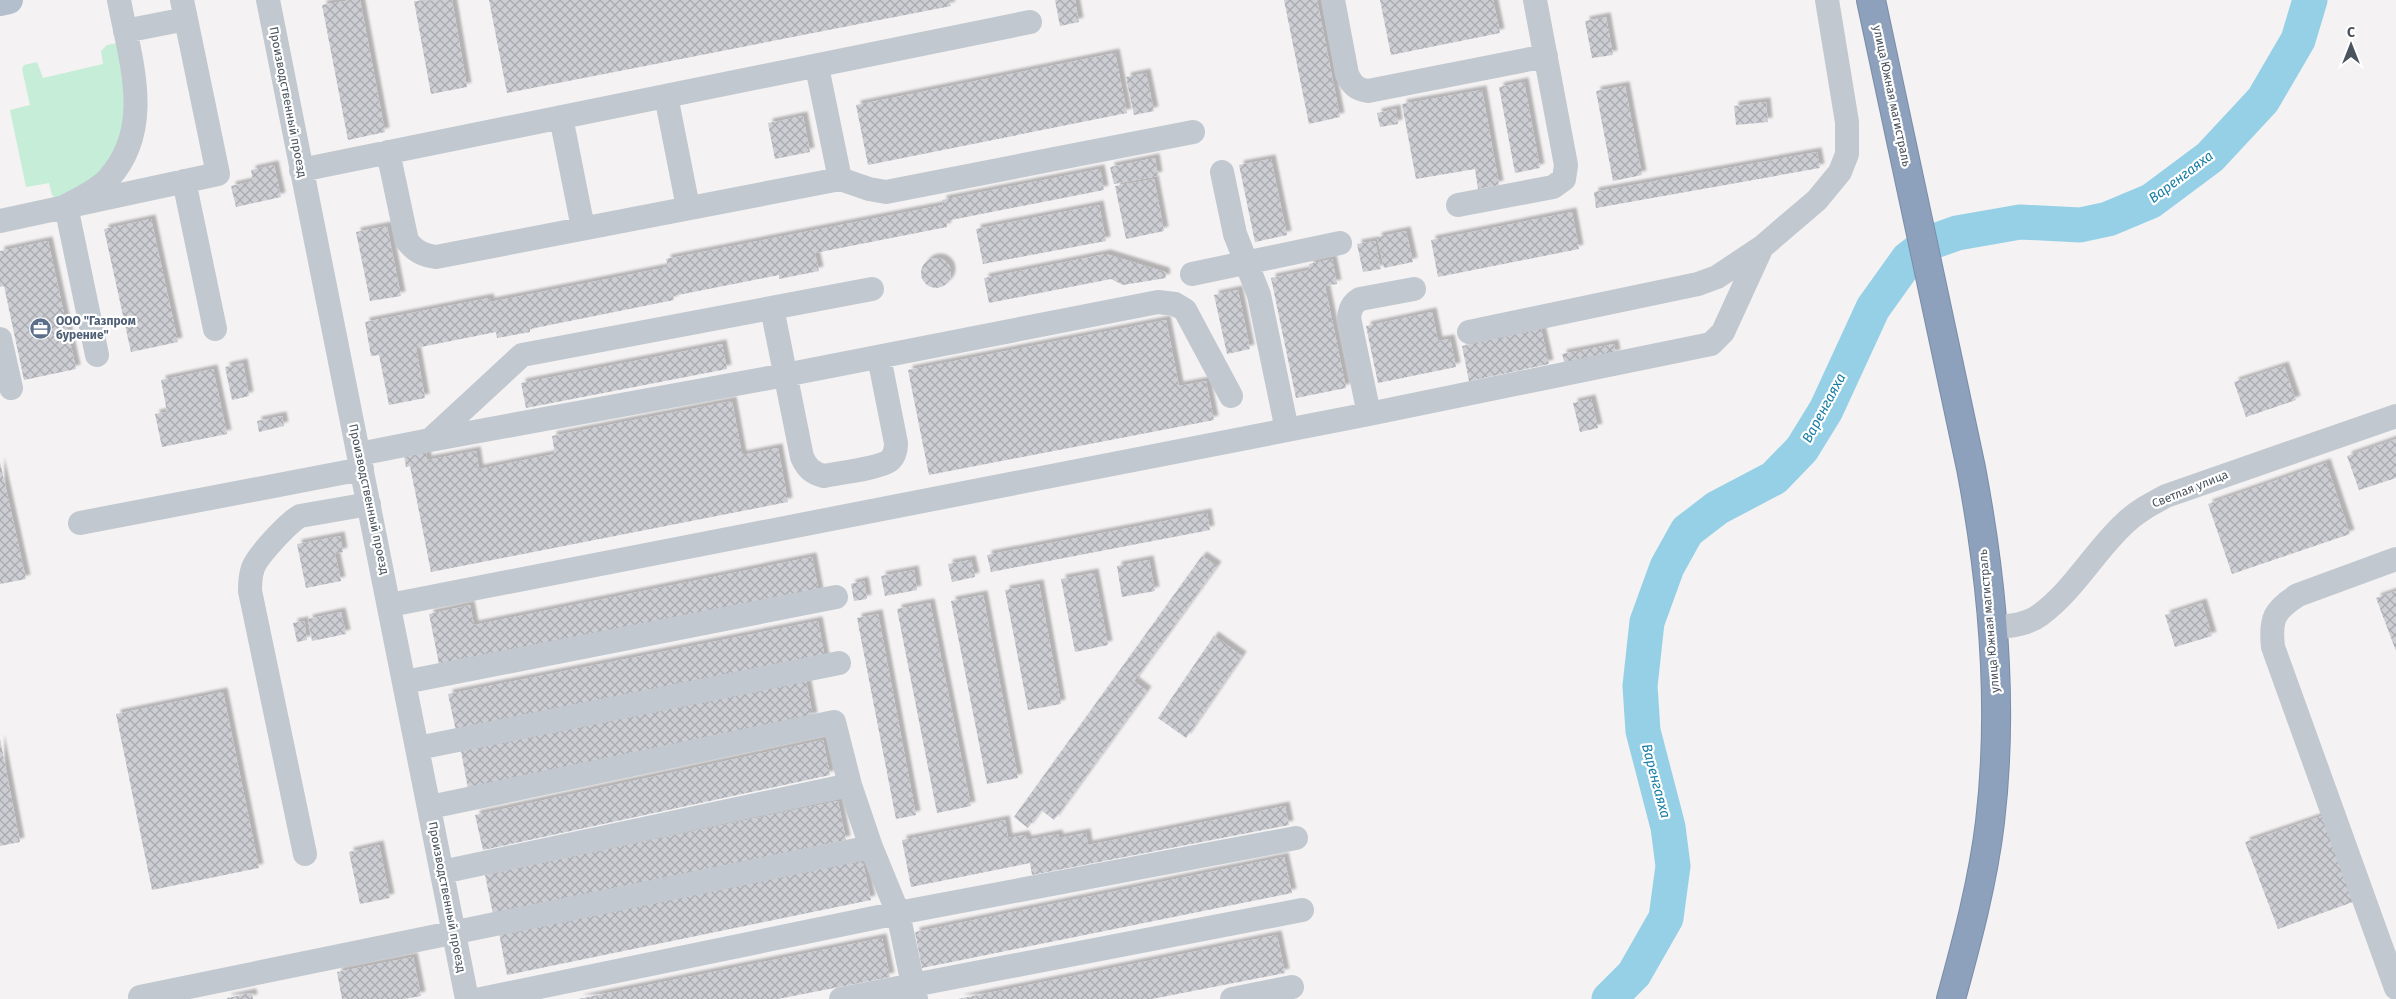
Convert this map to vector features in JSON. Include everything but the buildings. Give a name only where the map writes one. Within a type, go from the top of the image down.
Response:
[{"type":"highway","name":"улица Южная магистраль","points":[[1871,0],[1913,191],[1979,513],[1992,628],[1996,745],[1990,822],[1983,867],[1951,999]]},
{"type":"main road","points":[[0,2],[9,0]]},
{"type":"street","points":[[66,206],[92,192],[107,180],[118,165],[134,130],[137,108],[136,89],[119,0]]},
{"type":"street","name":"Производственный проезд","points":[[268,0],[468,999]]},
{"type":"street","points":[[1333,0],[1347,74],[1351,84],[1359,89],[1368,90],[1546,56]]},
{"type":"street","points":[[1458,205],[1553,187],[1564,179],[1566,165],[1535,0]]},
{"type":"street","points":[[1469,332],[1710,281],[1762,248],[1817,200],[1840,172],[1848,154],[1849,138],[1848,122],[1827,0]]},
{"type":"street","points":[[0,221],[218,174],[184,9],[125,31]]},
{"type":"street","points":[[301,170],[818,67],[1030,22]]},
{"type":"street","points":[[818,67],[840,179]]},
{"type":"street","points":[[666,96],[688,207]]},
{"type":"street","points":[[560,117],[583,228]]},
{"type":"street","points":[[388,152],[407,241],[424,255],[436,257],[840,179],[869,189],[886,192],[1193,132]]},
{"type":"street","points":[[1222,172],[1236,234],[1259,295],[1287,430]]},
{"type":"street","points":[[184,181],[215,329]]},
{"type":"street","points":[[66,206],[97,355]]},
{"type":"street","points":[[1192,274],[1340,243]]},
{"type":"street","points":[[390,605],[1369,414],[1711,344],[1723,332],[1762,248]]},
{"type":"street","points":[[430,440],[522,355],[872,289]]},
{"type":"street","points":[[1369,414],[1349,318],[1350,309],[1354,302],[1360,298],[1414,289]]},
{"type":"street","points":[[80,523],[361,461],[430,440],[785,375],[1158,302],[1175,304],[1185,310],[1231,396]]},
{"type":"street","points":[[772,308],[802,458],[808,468],[824,476],[889,461],[895,452],[896,443],[879,357]]},
{"type":"street","points":[[0,339],[11,388]]},
{"type":"street","name":"Светлая улица","points":[[1992,628],[2018,624],[2040,615],[2075,580],[2125,522],[2166,496],[2396,416]]},
{"type":"street","points":[[305,854],[250,591],[250,578],[254,566],[290,522],[300,516],[370,504]]},
{"type":"street","points":[[2396,559],[2298,595],[2286,603],[2275,615],[2271,631],[2273,647],[2396,988]]},
{"type":"street","points":[[405,682],[836,598]]},
{"type":"street","points":[[418,748],[839,663]]},
{"type":"street","points":[[430,807],[834,722],[850,784],[871,847],[898,913],[914,992]]},
{"type":"street","points":[[442,872],[850,784]]},
{"type":"street","points":[[481,999],[898,913],[1296,838]]},
{"type":"street","points":[[140,997],[871,847]]},
{"type":"street","points":[[841,999],[914,992],[1302,910]]},
{"type":"street","points":[[1232,999],[1292,987]]},
{"type":"green space","points":[[117,43],[130,90],[125,138],[85,190],[56,198],[52,195],[49,183],[26,187],[10,110],[30,105],[22,69],[24,65],[37,62],[43,78],[103,64],[101,51],[107,45]]},
{"type":"waterway","name":"Варенгаяха","points":[[1609,999],[1634,974],[1666,918],[1673,866],[1668,827],[1643,731],[1640,686],[1647,622],[1667,567],[1687,531],[1717,508],[1774,478],[1802,449],[1826,410],[1873,308],[1908,259],[1929,243],[1957,233],[2020,222],[2080,225],[2108,219],[2151,201],[2210,157],[2263,100],[2298,40],[2310,0]]},
{"type":"place","name":"ООО \"Газпром бурение\"","points":[[40,328]]}]
